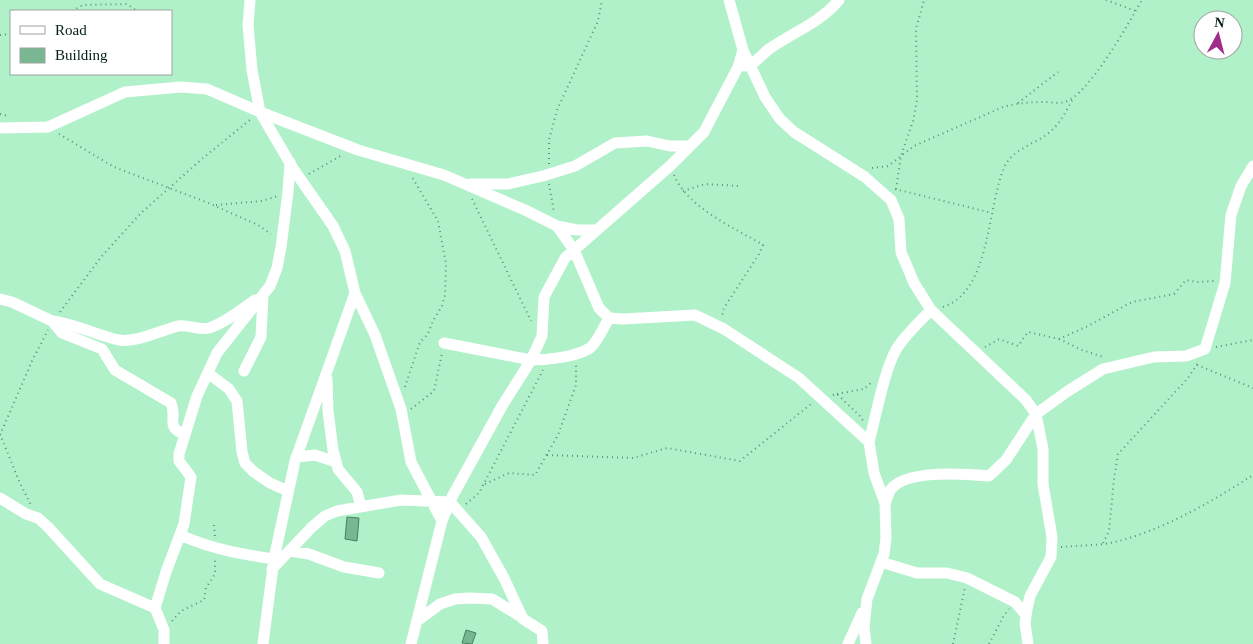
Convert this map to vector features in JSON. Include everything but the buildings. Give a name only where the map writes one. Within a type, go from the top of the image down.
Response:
[{"type":"street","points":[[250,0],[248,25],[252,70],[260,112],[290,162],[333,226],[345,251],[355,293],[375,335],[399,403],[411,462],[442,521]]},
{"type":"street","points":[[728,0],[743,50],[764,97],[780,119],[794,132],[865,177],[891,200],[899,219],[901,252],[914,283],[932,310],[1026,400],[1036,414],[1043,449],[1043,484],[1052,537],[1051,557],[1030,596],[1025,623],[1028,644]]},
{"type":"street","points":[[738,66],[750,65],[769,49],[796,34],[830,11],[839,0]]},
{"type":"street","points":[[411,644],[442,521],[450,502],[502,406],[532,360],[542,336],[544,297],[565,258],[670,166],[704,132],[738,66],[743,50]]},
{"type":"street","points":[[0,128],[48,127],[125,92],[171,88],[207,89],[358,150],[444,175],[557,226],[577,230],[596,230]]},
{"type":"street","points":[[466,184],[508,184],[549,174],[575,166],[615,142],[647,140],[670,146],[689,146]]},
{"type":"street","points":[[164,644],[164,630],[155,608],[180,535],[192,477],[178,461],[197,396],[217,353],[270,286],[277,268],[288,192],[290,162]]},
{"type":"street","points":[[885,503],[892,488],[908,478],[935,474],[989,476],[1006,460],[1036,414],[1103,369],[1154,357],[1186,356],[1205,349],[1225,277],[1231,215],[1241,186],[1253,166]]},
{"type":"street","points":[[557,226],[574,250],[599,308],[609,318],[624,319],[695,314],[720,326],[799,378],[869,442]]},
{"type":"street","points":[[263,644],[273,564],[296,457],[355,293]]},
{"type":"street","points":[[0,299],[12,302],[52,321],[67,323],[121,341],[156,335],[178,326],[208,328],[218,324],[263,295]]},
{"type":"street","points":[[244,371],[261,337],[263,295]]},
{"type":"street","points":[[848,644],[881,562],[886,538],[885,503],[874,473],[869,442],[887,375],[896,350],[911,329],[932,310]]},
{"type":"street","points":[[444,342],[532,360],[545,360],[576,354],[592,348],[609,318]]},
{"type":"street","points":[[52,321],[62,333],[102,349],[115,370],[171,404],[173,408],[173,427],[176,431],[185,435]]},
{"type":"street","points":[[327,372],[328,411],[336,462],[338,469],[356,492],[361,507]]},
{"type":"street","points":[[208,373],[229,389],[236,401],[245,463],[270,483],[288,491]]},
{"type":"street","points":[[296,457],[314,455],[336,462]]},
{"type":"street","points":[[0,498],[26,514],[38,518],[100,584],[155,608]]},
{"type":"street","points":[[273,564],[290,551],[325,516],[337,511],[401,500],[450,502],[481,538],[504,578],[523,618]]},
{"type":"street","points":[[180,535],[203,545],[273,564]]},
{"type":"street","points":[[290,551],[309,554],[344,567],[379,573]]},
{"type":"street","points":[[881,562],[917,573],[947,573],[967,578],[1015,602],[1026,615]]},
{"type":"street","points":[[417,621],[440,604],[455,599],[492,599],[542,631],[543,644]]},
{"type":"street","points":[[866,644],[864,627],[867,599]]},
{"type":"path","points":[[557,226],[550,194],[549,140],[557,110],[598,21],[602,0]]},
{"type":"path","points":[[896,189],[902,156],[913,121],[917,100],[916,30],[924,0]]},
{"type":"path","points":[[1106,0],[1136,11]]},
{"type":"path","points":[[932,310],[947,306],[965,292],[975,277],[989,230],[1004,166],[1014,153],[1038,141],[1054,129],[1074,98],[1096,74],[1142,0]]},
{"type":"path","points":[[74,10],[83,5],[127,4],[136,10]]},
{"type":"path","points":[[1018,103],[1058,72]]},
{"type":"path","points":[[855,170],[888,166],[914,146],[1003,107],[1018,103],[1064,102],[1074,98]]},
{"type":"path","points":[[38,518],[19,481],[0,434],[52,321],[102,256],[141,213],[203,158],[260,112]]},
{"type":"path","points":[[48,127],[114,167],[170,187],[258,225],[282,240]]},
{"type":"path","points":[[399,403],[420,342],[428,334],[442,306],[445,295],[446,264],[438,220],[403,163]]},
{"type":"path","points":[[670,166],[678,186],[701,208],[763,245],[760,254],[724,308],[720,326]]},
{"type":"path","points":[[466,184],[532,324]]},
{"type":"path","points":[[684,190],[705,184],[739,186]]},
{"type":"path","points":[[880,191],[896,189],[992,213]]},
{"type":"path","points":[[1059,339],[1088,326],[1132,302],[1174,294],[1186,280],[1198,282],[1213,281],[1225,277]]},
{"type":"path","points":[[977,352],[999,339],[1018,346],[1028,332],[1059,339],[1082,350],[1107,358]]},
{"type":"path","points":[[1103,543],[1109,531],[1118,454],[1188,378],[1205,349],[1253,340]]},
{"type":"path","points":[[402,416],[434,391],[444,342]]},
{"type":"path","points":[[484,484],[509,473],[535,475],[558,435],[576,385],[576,354]]},
{"type":"path","points":[[458,512],[479,493],[542,374],[545,360]]},
{"type":"path","points":[[1189,363],[1253,388]]},
{"type":"path","points":[[837,394],[864,389],[874,380]]},
{"type":"path","points":[[547,455],[633,458],[667,448],[740,461],[820,397]]},
{"type":"path","points":[[1051,548],[1117,542],[1156,528],[1210,502],[1253,474]]},
{"type":"path","points":[[164,630],[181,611],[204,600],[206,588],[215,574],[216,548],[214,525]]},
{"type":"path","points":[[953,644],[967,578]]},
{"type":"path","points":[[989,644],[1003,617],[1015,602]]}]
